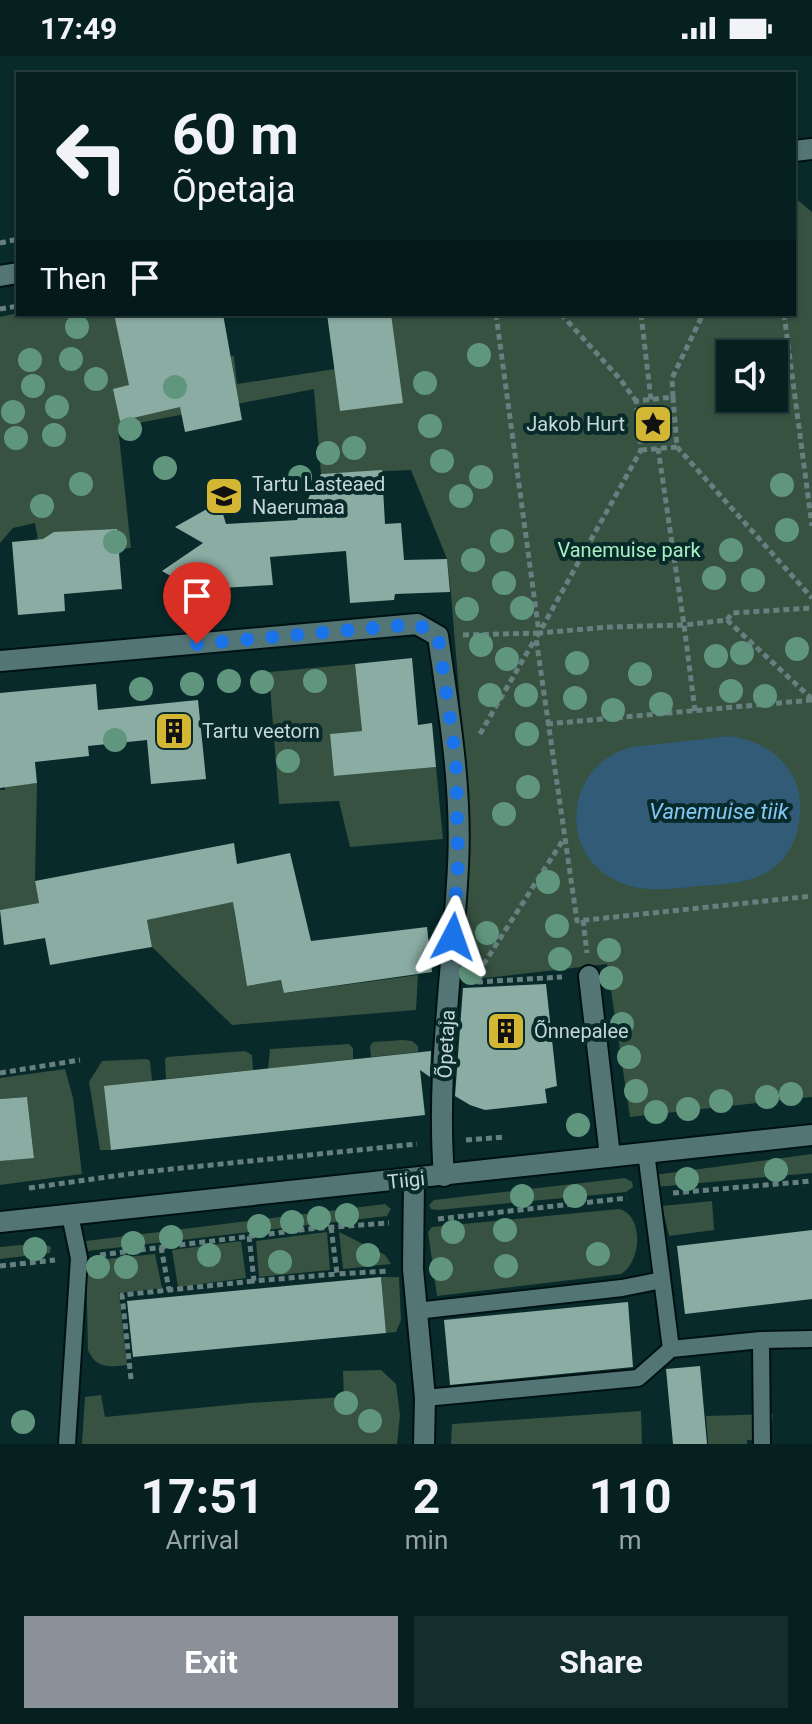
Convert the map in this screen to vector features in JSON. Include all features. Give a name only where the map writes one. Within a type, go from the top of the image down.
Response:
[{"type":"street","points":[[0,661],[417,624],[438,636]]},
{"type":"street","name":"Õpetaja","points":[[438,636],[456,760],[458,865],[443,1105],[444,1176]]},
{"type":"street","points":[[589,976],[610,1156]]},
{"type":"street","name":"Tiigi","points":[[0,1222],[812,1135]]},
{"type":"street","points":[[414,1179],[413,1269],[425,1398],[424,1444]]},
{"type":"lane","points":[[646,1152],[671,1349]]},
{"type":"lane","points":[[67,1444],[79,1258],[70,1215]]},
{"type":"lane","points":[[416,1311],[622,1288],[662,1280]]},
{"type":"lane","points":[[425,1398],[638,1378],[671,1349],[761,1340],[812,1339]]},
{"type":"lane","points":[[761,1340],[762,1444]]},
{"type":"path","points":[[496,316],[547,724],[577,921],[812,896]]},
{"type":"path","points":[[456,760],[469,754],[641,450],[636,401],[563,316]]},
{"type":"path","points":[[641,316],[651,400]]},
{"type":"path","points":[[702,316],[672,378],[677,447],[812,598]]},
{"type":"path","points":[[784,316],[812,526]]},
{"type":"path","points":[[636,401],[673,397]]},
{"type":"path","points":[[641,450],[677,447]]},
{"type":"path","points":[[658,448],[696,712]]},
{"type":"path","points":[[438,636],[538,636],[610,627],[684,625],[727,620],[732,613],[812,608]]},
{"type":"path","points":[[727,620],[812,699]]},
{"type":"path","points":[[547,724],[812,699]]},
{"type":"path","points":[[564,839],[471,983],[589,976]]},
{"type":"path","points":[[0,1073],[80,1060]]},
{"type":"path","points":[[0,1266],[331,1227],[413,1222],[651,1195],[812,1181]]},
{"type":"path","points":[[331,1227],[337,1274]]},
{"type":"path","points":[[249,1236],[254,1281]]},
{"type":"path","points":[[161,1247],[169,1290]]},
{"type":"path","points":[[131,1379],[122,1295],[413,1269]]},
{"type":"green space","name":"Vanemuise park","points":[[796,199],[812,212],[812,1097],[630,1117],[607,964],[460,981],[470,825],[447,559],[411,470],[321,474],[314,389],[118,427],[131,548],[50,555],[38,540],[35,523],[13,528],[0,543],[0,317],[16,313],[16,316],[114,316],[128,373],[234,356],[237,384],[335,369],[389,316],[796,316]]},
{"type":"green space","points":[[355,664],[362,731],[330,734],[334,776],[436,767],[443,839],[350,847],[339,801],[279,804],[269,672]]},
{"type":"green space","points":[[37,783],[35,881],[39,903],[0,910],[0,790],[5,790],[5,786]]},
{"type":"green space","points":[[237,901],[234,910],[247,986],[281,980],[285,993],[418,975],[416,1010],[232,1025],[152,947],[147,920]]},
{"type":"green space","points":[[412,1041],[418,1046],[418,1052],[371,1057],[370,1046],[373,1042]]},
{"type":"green space","points":[[349,1044],[353,1048],[353,1059],[268,1069],[270,1049]]},
{"type":"green space","points":[[245,1051],[252,1055],[253,1070],[166,1079],[167,1057]]},
{"type":"green space","points":[[102,1061],[150,1061],[152,1081],[111,1150],[100,1150],[89,1082]]},
{"type":"green space","points":[[65,1069],[73,1098],[82,1174],[0,1185],[0,1161],[34,1157],[27,1097],[0,1099],[0,1078]]},
{"type":"green space","points":[[812,1154],[812,1173],[656,1187],[654,1175]]},
{"type":"green space","points":[[625,1178],[632,1182],[633,1187],[626,1192],[438,1210],[431,1209],[429,1205],[434,1200]]},
{"type":"green space","points":[[712,1201],[714,1230],[669,1236],[662,1206]]},
{"type":"green space","points":[[385,1204],[391,1209],[387,1216],[88,1251],[86,1241]]},
{"type":"green space","points":[[619,1209],[633,1220],[637,1239],[633,1259],[621,1274],[437,1296],[428,1232],[432,1227]]},
{"type":"green space","points":[[327,1232],[330,1270],[259,1277],[256,1241]]},
{"type":"green space","points":[[339,1232],[385,1255],[391,1264],[343,1269]]},
{"type":"green space","points":[[241,1241],[246,1278],[178,1287],[172,1250]]},
{"type":"green space","points":[[41,1243],[51,1247],[50,1253],[0,1259],[0,1247]]},
{"type":"green space","points":[[155,1254],[162,1288],[119,1293],[127,1365],[99,1364],[88,1350],[86,1261]]},
{"type":"green space","points":[[381,1277],[399,1277],[401,1320],[396,1332],[386,1333]]},
{"type":"green space","points":[[381,1370],[396,1384],[400,1415],[397,1444],[82,1444],[85,1397],[101,1395],[105,1417],[344,1397],[343,1371]]},
{"type":"green space","points":[[641,1411],[642,1444],[451,1444],[452,1424]]},
{"type":"green space","points":[[773,1414],[770,1439],[747,1440],[747,1444],[708,1444],[706,1416]]},
{"type":"water","name":"Vanemuise tiik","points":[[731,736],[765,748],[779,758],[796,783],[800,817],[796,836],[780,862],[758,877],[742,881],[662,889],[623,884],[596,867],[580,842],[577,811],[584,785],[600,764],[632,747]]},
{"type":"building","points":[[114,316],[223,316],[242,420],[185,432],[180,407],[120,421],[113,389],[129,385]]},
{"type":"building","points":[[327,316],[391,316],[403,403],[340,411]]},
{"type":"building","points":[[382,470],[385,524],[401,523],[404,560],[447,559],[450,592],[395,594],[394,600],[350,603],[346,551],[270,557],[273,585],[184,590],[183,583],[162,571],[203,543],[175,527],[214,505],[223,514],[226,524],[297,520],[321,474]]},
{"type":"building","points":[[117,529],[122,589],[64,594],[65,611],[18,615],[12,542],[43,539],[54,532]]},
{"type":"building","points":[[412,658],[418,725],[432,723],[436,767],[334,776],[330,734],[362,731],[355,664]]},
{"type":"building","points":[[96,684],[98,710],[198,700],[206,779],[151,784],[147,740],[88,746],[89,756],[35,762],[37,783],[0,788],[0,693]]},
{"type":"building","points":[[234,843],[237,864],[290,853],[311,941],[427,927],[432,972],[284,993],[281,980],[247,986],[233,902],[147,920],[152,947],[50,965],[45,938],[4,945],[0,910],[39,903],[35,881]]},
{"type":"building","name":"Õnnepalee","points":[[546,984],[557,1086],[545,1089],[547,1103],[485,1110],[455,1096],[463,988]]},
{"type":"building","points":[[431,1051],[430,1077],[420,1070],[425,1115],[111,1150],[104,1086]]},
{"type":"building","points":[[27,1097],[34,1158],[0,1161],[0,1099]]},
{"type":"building","points":[[812,1230],[812,1299],[685,1314],[677,1246]]},
{"type":"building","points":[[381,1277],[386,1333],[133,1357],[127,1301]]},
{"type":"building","points":[[628,1302],[633,1367],[450,1385],[444,1320]]},
{"type":"building","points":[[700,1366],[707,1444],[673,1444],[666,1369]]},
{"type":"place","name":"Jakob Hurt","points":[[653,424]]},
{"type":"place","name":"Tartu Lasteaed Naerumaa","points":[[224,496]]},
{"type":"place","name":"Tartu veetorn","points":[[174,731]]},
{"type":"place","name":"Õnnepalee","points":[[506,1031]]},
{"type":"route","points":[[197,644],[417,624],[438,636],[456,760],[458,865],[453,937]]}]
